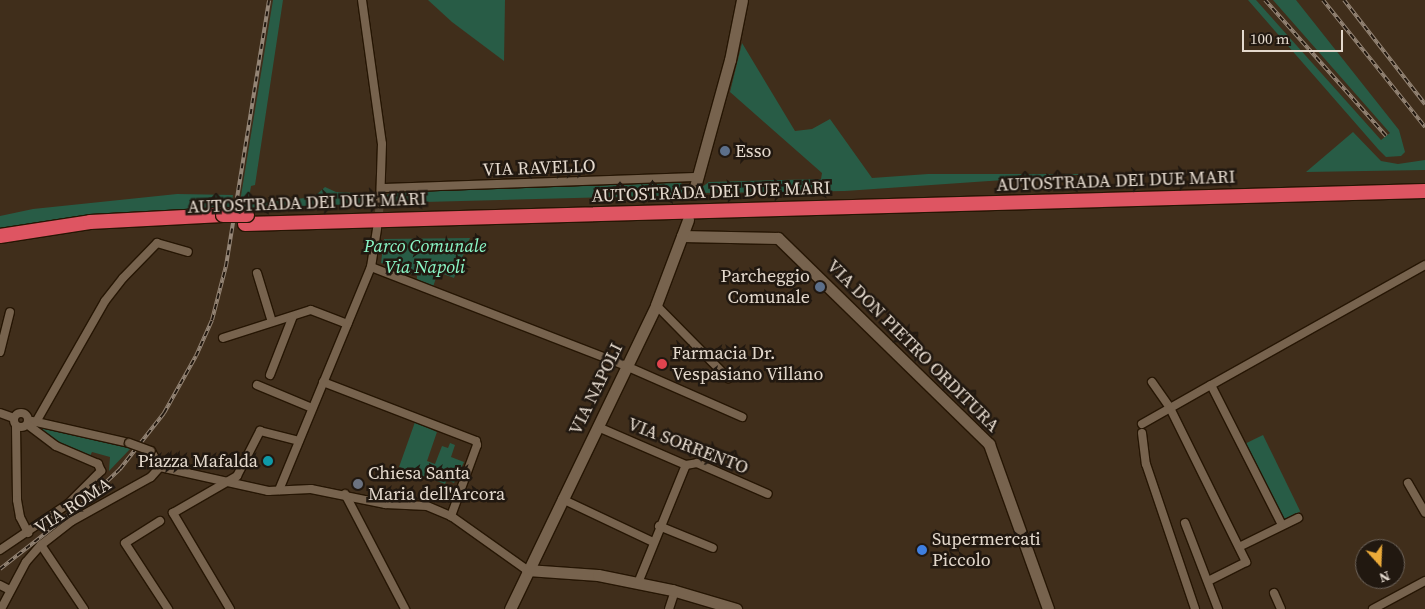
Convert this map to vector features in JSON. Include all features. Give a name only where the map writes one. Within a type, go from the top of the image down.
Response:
[{"type":"highway","name":"AUTOSTRADA DEI DUE MARI","points":[[0,236],[90,222],[222,220],[1425,182]]},
{"type":"highway","name":"AUTOSTRADA DEI DUE MARI","points":[[246,219],[1425,191]]},
{"type":"highway","name":"AUTOSTRADA DEI DUE MARI","points":[[0,245],[90,231],[222,220]]},
{"type":"main road","points":[[694,194],[730,60],[742,0]]},
{"type":"main road","name":"VIA NAPOLI","points":[[510,609],[527,570],[656,305],[688,220]]},
{"type":"main road","name":"VIA DON PIETRO ORDITURA","points":[[682,236],[778,238],[989,444],[1048,609]]},
{"type":"main road","points":[[527,570],[598,575],[675,591],[736,609]]},
{"type":"street","points":[[362,0],[382,144],[380,203]]},
{"type":"street","name":"VIA RAVELLO","points":[[381,188],[698,177]]},
{"type":"street","points":[[279,490],[371,267],[377,228]]},
{"type":"street","points":[[31,422],[105,301],[122,278],[157,244],[188,252]]},
{"type":"street","points":[[1142,424],[1425,265]]},
{"type":"street","points":[[371,267],[626,366],[742,416]]},
{"type":"street","points":[[257,273],[272,322]]},
{"type":"street","points":[[656,305],[728,378]]},
{"type":"street","points":[[223,338],[311,310],[347,324]]},
{"type":"street","points":[[0,352],[10,312]]},
{"type":"street","points":[[270,375],[293,316]]},
{"type":"street","points":[[323,382],[476,440],[477,445],[450,516]]},
{"type":"street","points":[[1152,382],[1170,408],[1246,562],[1208,581]]},
{"type":"street","points":[[257,385],[312,408]]},
{"type":"street","points":[[1211,385],[1282,525]]},
{"type":"street","points":[[0,413],[14,418]]},
{"type":"street","points":[[0,550],[28,533],[68,504],[101,471],[98,464],[56,446],[22,413],[14,418]]},
{"type":"street","points":[[14,418],[16,426],[17,500],[20,517],[28,533]]},
{"type":"street","points":[[16,426],[31,422],[129,443],[151,451],[160,467],[227,483],[279,490],[311,489],[345,494],[385,504],[427,506],[450,516],[527,570]]},
{"type":"street","name":"VIA SORRENTO","points":[[598,426],[686,465],[696,463],[768,494]]},
{"type":"street","points":[[230,609],[173,513],[227,483],[242,470],[260,431],[299,442]]},
{"type":"street","points":[[1142,433],[1146,464],[1195,609]]},
{"type":"street","points":[[638,583],[653,542],[686,465]]},
{"type":"street","name":"VIA ROMA","points":[[1,609],[10,590],[41,544],[72,521],[150,477],[160,467]]},
{"type":"street","points":[[1408,483],[1425,513]]},
{"type":"street","points":[[345,494],[405,609]]},
{"type":"street","points":[[562,499],[653,542]]},
{"type":"street","points":[[1239,547],[1298,518]]},
{"type":"street","points":[[160,521],[125,543],[168,609]]},
{"type":"street","points":[[1185,523],[1218,609]]},
{"type":"street","points":[[660,526],[713,548]]},
{"type":"street","points":[[41,544],[84,609]]},
{"type":"street","points":[[1373,609],[1425,581]]},
{"type":"street","points":[[0,585],[10,590]]},
{"type":"street","points":[[669,609],[675,591]]},
{"type":"street","points":[[1274,594],[1281,609]]},
{"type":"green space","points":[[273,0],[283,0],[255,185],[251,186],[250,192],[252,204],[314,197],[325,187],[336,192],[375,194],[375,204],[239,208]]},
{"type":"green space","points":[[428,0],[505,0],[504,61],[452,22]]},
{"type":"green space","points":[[1248,0],[1256,0],[1381,140],[1390,133],[1273,0],[1296,0],[1399,130],[1405,152],[1401,156],[1386,157]]},
{"type":"green space","points":[[742,43],[795,131],[812,129],[830,119],[872,178],[928,174],[1090,174],[845,191],[701,193],[702,187],[709,182],[821,179],[822,173],[730,92]]},
{"type":"green space","points":[[1353,132],[1381,161],[1398,164],[1425,160],[1425,170],[1306,172]]},
{"type":"green space","points":[[681,183],[689,195],[386,203],[387,195],[392,192]]},
{"type":"green space","points":[[177,194],[233,195],[231,207],[89,216],[0,229],[0,216],[33,209]]},
{"type":"green space","name":"Parco Comunale Via Napoli","points":[[470,238],[454,278],[438,272],[433,287],[417,281],[417,276],[381,263],[384,239]]},
{"type":"green space","points":[[415,422],[437,432],[427,461],[435,464],[442,446],[448,448],[450,443],[455,445],[451,457],[464,462],[454,483],[447,480],[445,484],[399,467]]},
{"type":"green space","points":[[36,425],[131,448],[109,471],[110,457],[92,452],[89,458],[51,440]]},
{"type":"green space","points":[[1263,435],[1300,511],[1282,520],[1245,444]]},
{"type":"tunnel","points":[[378,224],[380,203]]},
{"type":"railway","points":[[0,569],[84,503],[120,469],[164,413],[196,356],[212,320],[226,266],[269,0]]},
{"type":"railway","points":[[1265,0],[1386,136]]},
{"type":"railway","points":[[1323,0],[1425,127]]},
{"type":"railway","points":[[1344,0],[1425,104]]},
{"type":"place","name":"Esso","points":[[725,151]]},
{"type":"place","name":"Parcheggio Comunale","points":[[820,287]]},
{"type":"place","name":"Farmacia Dr. Vespasiano Villano","points":[[662,364]]},
{"type":"place","name":"Piazza Mafalda","points":[[268,461]]},
{"type":"place","name":"Chiesa Santa Maria dell'Arcora","points":[[358,484]]},
{"type":"place","name":"Supermercati Piccolo","points":[[922,550]]}]
